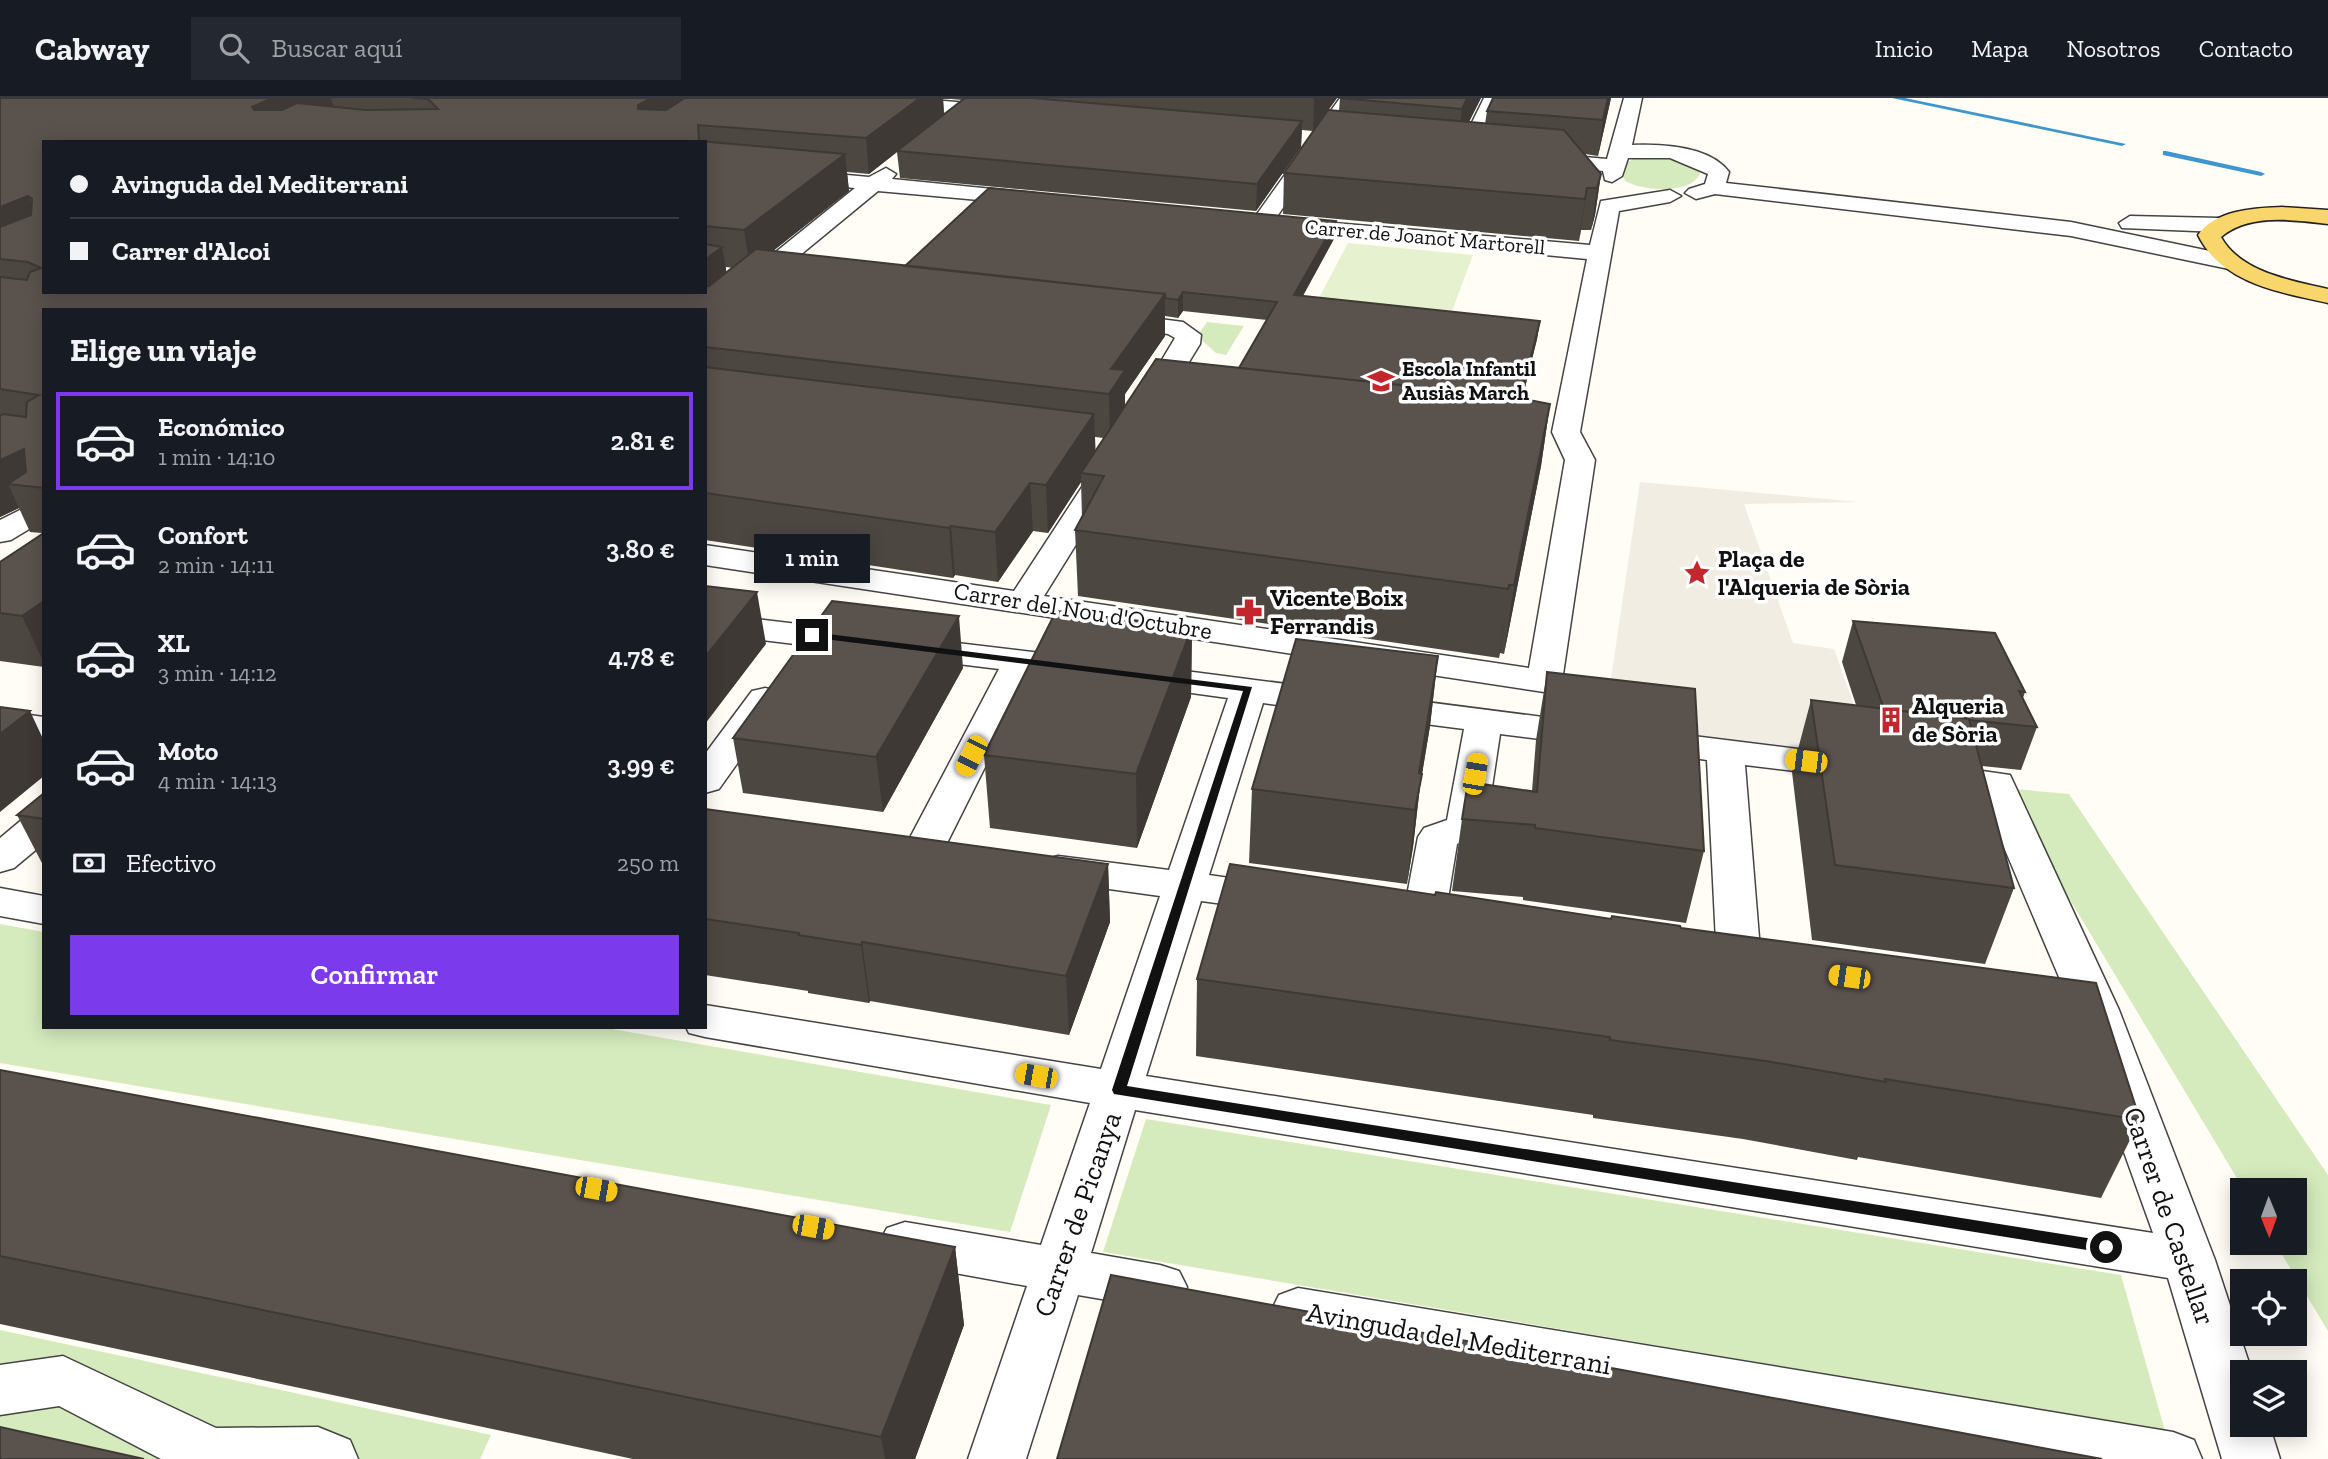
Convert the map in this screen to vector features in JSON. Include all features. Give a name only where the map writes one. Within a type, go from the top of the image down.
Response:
[{"type":"main road","points":[[2324,214],[2252,217],[2219,225],[2209,235],[2212,248],[2229,262],[2257,276],[2328,296]]},
{"type":"street","points":[[844,98],[975,103],[1023,113]]},
{"type":"street","points":[[1263,221],[1349,98]]},
{"type":"street","points":[[1493,98],[1460,152],[1493,155]]},
{"type":"street","points":[[1577,455],[1566,432],[1613,177],[1633,98]]},
{"type":"street","points":[[948,125],[975,103]]},
{"type":"street","points":[[1626,133],[1658,150],[1690,157],[1717,180],[2071,229],[2229,262]]},
{"type":"street","points":[[1293,137],[1347,142]]},
{"type":"street","points":[[1613,177],[1658,150]]},
{"type":"street","points":[[1520,158],[1613,177],[1670,196],[1702,193],[1717,180],[2068,218],[2219,225]]},
{"type":"street","points":[[707,319],[906,159]]},
{"type":"street","points":[[707,167],[1055,201]]},
{"type":"street","name":"Carrer de Joanot Martorell","points":[[1235,219],[1601,253]]},
{"type":"street","points":[[718,275],[795,284]]},
{"type":"street","points":[[1024,602],[1123,436],[1187,344],[1188,335],[1174,327],[1093,318]]},
{"type":"street","points":[[1123,436],[1183,411]]},
{"type":"street","points":[[1541,451],[1577,455]]},
{"type":"street","name":"Carrer del Nou d'Octubre","points":[[707,555],[1544,681],[1580,460],[1577,455]]},
{"type":"street","points":[[0,533],[42,508]]},
{"type":"street","points":[[707,623],[1249,689],[1724,752],[1739,962]]},
{"type":"street","points":[[710,806],[812,635]]},
{"type":"street","points":[[923,850],[1020,662]]},
{"type":"street","name":"Carrer de Picanya","points":[[996,1459],[1249,689]]},
{"type":"street","points":[[1465,923],[1405,914],[1438,837],[1466,827],[1484,720]]},
{"type":"street","points":[[0,722],[42,729]]},
{"type":"street","name":"Carrer de Castellar","points":[[1724,752],[1996,783],[2075,1007],[2189,1260],[2251,1459]]},
{"type":"street","points":[[0,859],[42,824]]},
{"type":"street","points":[[882,844],[965,856]]},
{"type":"street","points":[[1020,863],[1319,903]]},
{"type":"street","points":[[0,902],[42,910]]},
{"type":"street","points":[[1698,956],[1780,968]]},
{"type":"street","points":[[707,1021],[1119,1090],[2189,1260]]},
{"type":"street","name":"Avinguda del Mediterrani","points":[[864,1236],[2173,1459]]},
{"type":"street","points":[[0,1390],[64,1381],[211,1455],[318,1454],[329,1459]]},
{"type":"green space","points":[[1637,157],[1672,158],[1699,170],[1700,174],[1694,181],[1676,188],[1643,187],[1625,181],[1623,175],[1625,164]]},
{"type":"green space","points":[[1348,243],[1473,255],[1446,327],[1311,313]]},
{"type":"green space","points":[[1207,322],[1244,326],[1226,355],[1216,353],[1197,336]]},
{"type":"green space","points":[[2003,788],[2069,794],[2328,1175],[2328,1331],[2307,1296],[2307,1269],[2291,1269],[2282,1255],[2307,1255],[2307,1178],[2237,1178]]},
{"type":"green space","points":[[0,924],[42,932],[42,1029],[612,1029],[1051,1105],[1010,1232],[0,1063]]},
{"type":"green space","points":[[1146,1119],[2121,1275],[2165,1431],[1103,1252]]},
{"type":"green space","points":[[0,1330],[491,1435],[480,1459],[0,1459]]},
{"type":"shaded area","name":"Plaça de l'Alqueria de Sòria","points":[[1640,482],[1859,502],[1744,504],[1793,643],[1834,649],[1872,756],[1604,726]]},
{"type":"building","points":[[0,98],[272,98],[252,107],[254,110],[282,110],[297,103],[365,110],[438,109],[428,99],[412,98],[651,98],[638,105],[638,109],[666,110],[685,98],[920,98],[866,138],[698,125],[699,140],[42,140],[42,294],[707,294],[707,286],[756,249],[1165,294],[1111,369],[1125,370],[1109,394],[707,347],[707,308],[42,308],[42,488],[8,484],[26,472],[24,449],[0,460],[0,416],[3,414],[26,417],[27,402],[39,395],[0,389],[0,277],[27,280],[30,272],[41,268],[28,262],[0,259],[0,227],[31,215],[32,199],[28,196],[0,207]]},
{"type":"building","points":[[965,98],[1032,98],[1302,121],[1257,184],[897,151]]},
{"type":"building","points":[[1340,98],[1467,98],[1462,109]]},
{"type":"building","points":[[1493,98],[1608,98],[1603,120],[1487,111]]},
{"type":"building","points":[[1328,110],[1564,130],[1601,174],[1597,188],[1587,188],[1585,199],[1284,173]]},
{"type":"building","points":[[707,142],[845,154],[744,230],[707,226]]},
{"type":"building","points":[[989,188],[1336,221],[1294,295],[1540,321],[1525,380],[1520,384],[1517,397],[1239,368],[1277,302],[1183,292],[1178,300],[1165,298],[1165,294],[905,266]]},
{"type":"building","points":[[707,244],[722,247],[707,258]]},
{"type":"building","points":[[1156,359],[1513,397],[1550,404],[1514,585],[1509,585],[1508,589],[1075,530],[1104,476],[1081,473]]},
{"type":"building","points":[[707,367],[1094,414],[1046,485],[1030,483],[995,532],[951,526],[949,528],[707,493]]},
{"type":"building","points":[[42,534],[42,602],[22,616],[0,613],[0,562]]},
{"type":"building","points":[[707,586],[757,592],[707,654]]},
{"type":"building","points":[[832,601],[959,616],[876,757],[733,738]]},
{"type":"building","points":[[1056,611],[1192,627],[1136,774],[984,755]]},
{"type":"building","points":[[1853,621],[1995,633],[2025,692],[2019,691],[2037,727],[1884,709]]},
{"type":"building","points":[[1296,639],[1438,656],[1415,810],[1252,789]]},
{"type":"building","points":[[1547,672],[1695,689],[1704,851],[1535,828],[1535,825],[1462,819],[1468,782],[1537,792]]},
{"type":"building","points":[[1811,700],[1969,719],[2014,888],[1835,865]]},
{"type":"building","points":[[0,707],[30,711],[0,734]]},
{"type":"building","points":[[42,795],[42,819],[17,815]]},
{"type":"building","points":[[707,809],[1108,864],[1066,976],[862,942],[861,945],[798,935],[799,933],[707,919]]},
{"type":"building","points":[[1230,864],[1435,895],[1436,892],[1611,919],[1612,916],[1681,928],[2096,983],[2140,1120],[1766,1061],[1610,1040],[1610,1037],[1197,979]]},
{"type":"building","points":[[0,1070],[955,1247],[881,1437],[0,1256]]},
{"type":"building","points":[[1111,1275],[2102,1459],[1057,1459]]},
{"type":"building","points":[[0,1427],[144,1459],[0,1459]]},
{"type":"waterway","points":[[1895,98],[2122,144]]},
{"type":"waterway","points":[[2166,153],[2261,174]]},
{"type":"place","name":"Escola Infantil Ausiàs March","points":[[1381,381]]},
{"type":"place","name":"Plaça de l'Alqueria de Sòria","points":[[1697,573]]},
{"type":"place","name":"Vicente Boix Ferrandis","points":[[1249,612]]},
{"type":"place","name":"Alqueria de Sòria","points":[[1891,720]]},
{"type":"route","points":[[812,635],[1249,689],[1119,1090],[2106,1247]]}]
